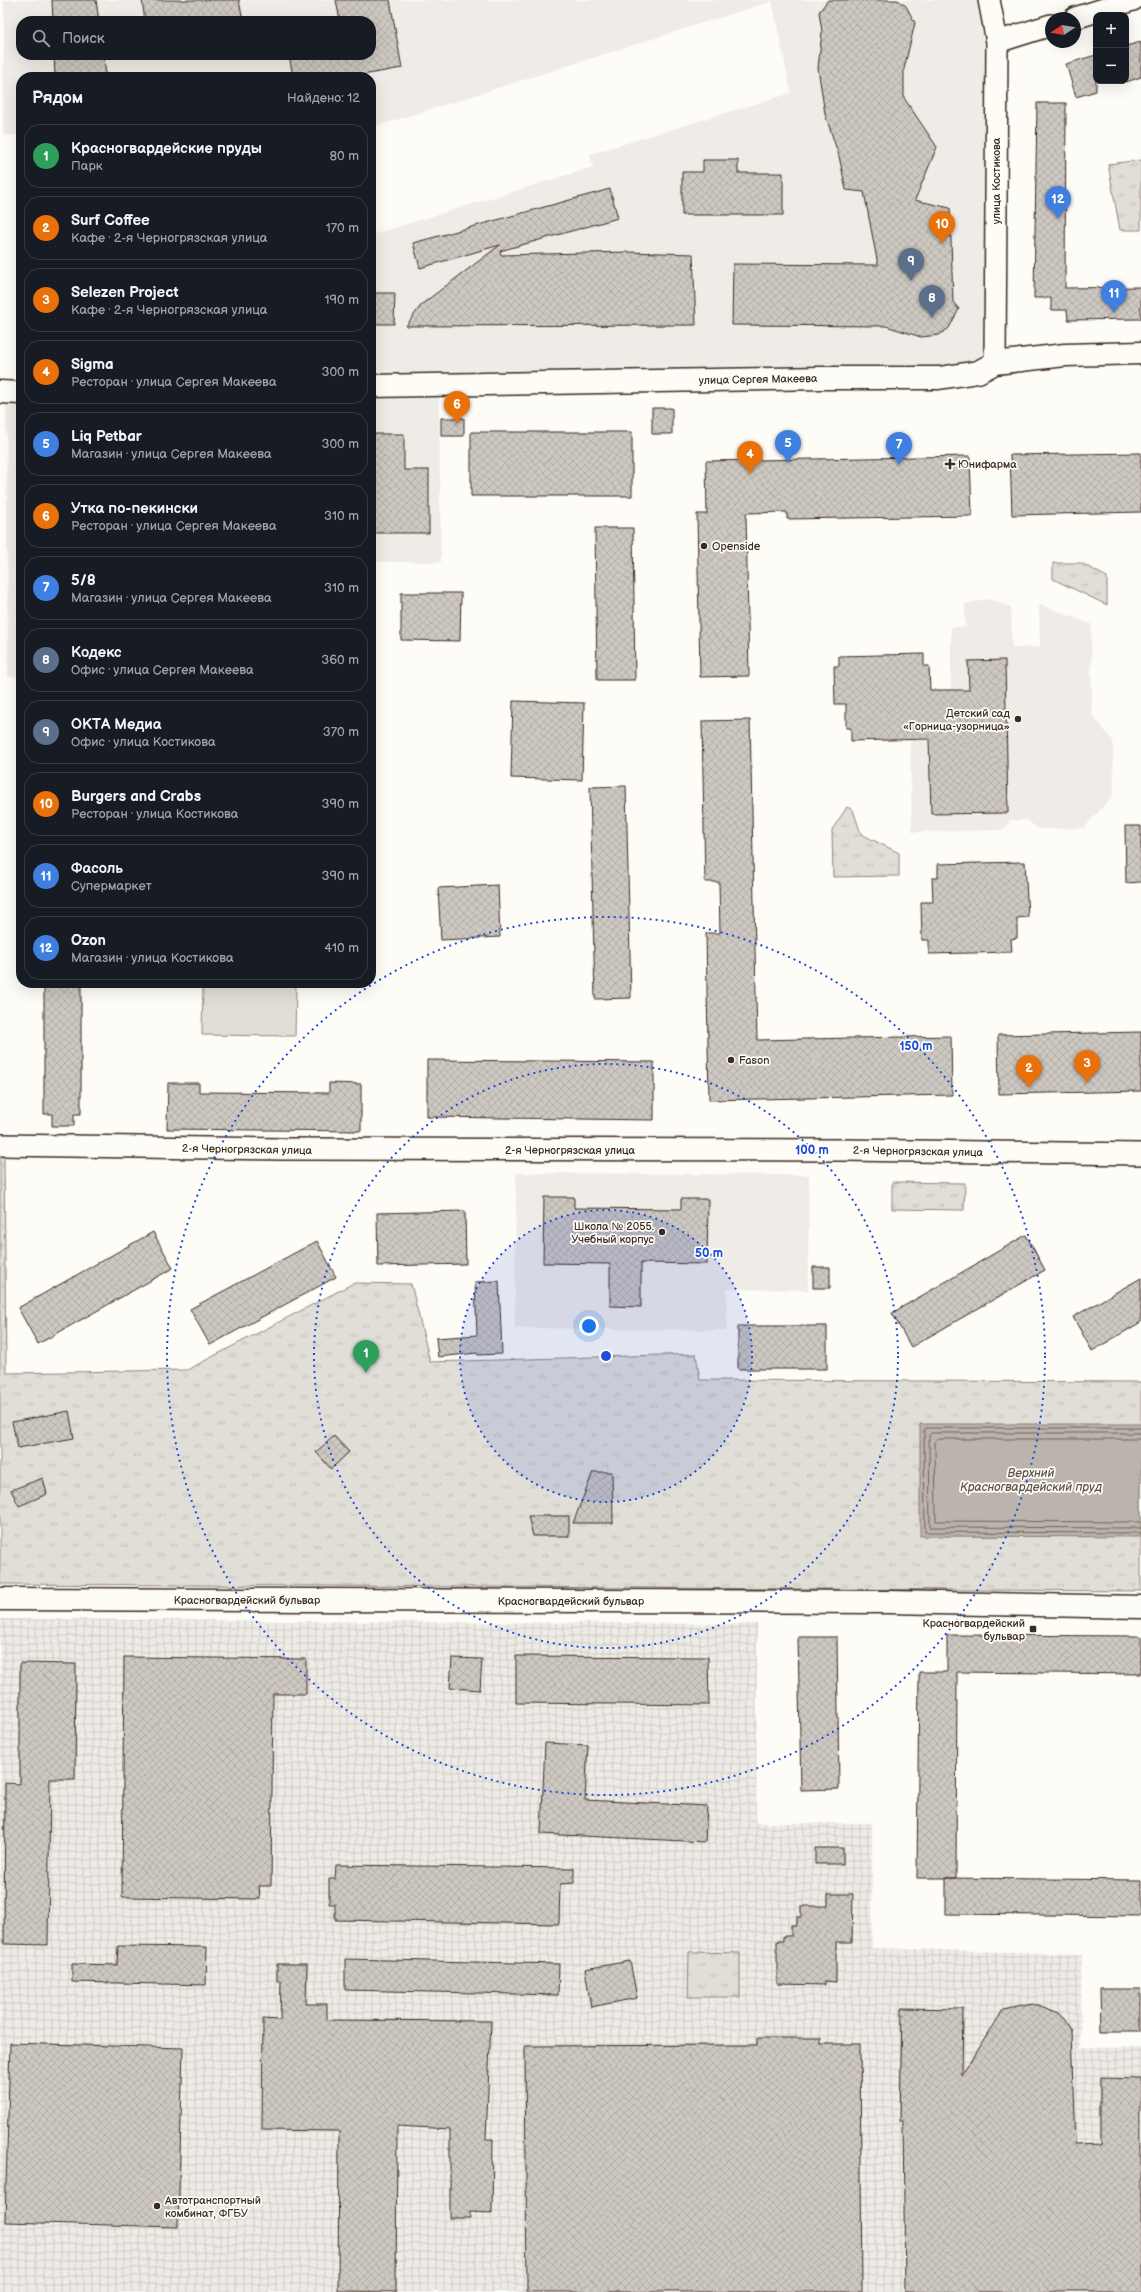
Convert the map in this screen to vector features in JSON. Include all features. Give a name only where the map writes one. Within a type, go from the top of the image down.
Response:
[{"type":"street","name":"улица Костикова","points":[[989,0],[997,42],[995,363]]},
{"type":"street","points":[[1081,16],[1133,0]]},
{"type":"street","points":[[997,42],[1045,27]]},
{"type":"street","name":"улица Сергея Макеева","points":[[376,386],[797,378],[939,378],[978,372],[995,363],[1065,354],[1141,353]]},
{"type":"street","points":[[0,392],[16,393]]},
{"type":"street","name":"2-я Черногрязская улица","points":[[0,1145],[281,1149],[842,1150],[1141,1154]]},
{"type":"street","name":"Красногвардейский бульвар","points":[[0,1599],[881,1602],[1141,1607]]},
{"type":"shaded area","points":[[4,0],[983,0],[989,55],[984,350],[980,357],[963,367],[376,376],[376,233],[593,167],[590,154],[791,93],[772,1],[376,126],[376,72],[16,72],[16,135],[3,135]]},
{"type":"shaded area","points":[[439,394],[441,562],[376,562],[376,396]]},
{"type":"shaded area","points":[[6,404],[16,404],[16,677],[8,677]]},
{"type":"shaded area","name":"Детский сад «Горница-узорница»","points":[[988,599],[1011,607],[1012,648],[1040,647],[1039,604],[1091,624],[1092,714],[1113,741],[1114,794],[1084,828],[1038,829],[1027,820],[1010,820],[1006,827],[1000,830],[912,832],[910,740],[934,739],[940,724],[940,690],[951,689],[951,627],[965,627],[965,604]]},
{"type":"shaded area","name":"Школа № 2055. Учебный корпус","points":[[516,1173],[809,1175],[808,1290],[727,1289],[727,1330],[515,1328]]},
{"type":"shaded area","points":[[0,1619],[757,1624],[756,1823],[872,1823],[872,1948],[1082,1954],[1080,2047],[1141,2048],[1141,2292],[0,2292]]},
{"type":"green space","points":[[1141,160],[1141,230],[1120,230],[1108,164]]},
{"type":"green space","points":[[1053,563],[1081,563],[1107,577],[1107,605],[1053,579]]},
{"type":"green space","points":[[847,807],[853,810],[861,834],[899,853],[899,876],[833,877],[832,830]]},
{"type":"green space","points":[[203,988],[296,988],[295,1036],[202,1035]]},
{"type":"green space","points":[[0,1154],[4,1154],[6,1373],[187,1370],[354,1283],[411,1284],[430,1362],[696,1354],[700,1380],[1141,1382],[1141,1591],[0,1584]]},
{"type":"green space","points":[[892,1182],[965,1183],[964,1210],[892,1209]]},
{"type":"green space","points":[[689,1952],[740,1953],[740,1997],[688,1997]]},
{"type":"water","name":"Верхний Красногвардейский пруд","points":[[920,1424],[1141,1424],[1141,1537],[920,1536]]},
{"type":"building","points":[[52,0],[96,0],[98,16],[53,16]]},
{"type":"building","points":[[142,0],[239,0],[242,16],[144,16]]},
{"type":"building","points":[[336,0],[390,0],[402,68],[376,73],[292,72],[290,60],[376,60],[376,16],[339,16]]},
{"type":"building","points":[[828,0],[898,0],[906,6],[915,23],[904,69],[904,98],[937,147],[915,200],[950,208],[953,302],[959,309],[949,328],[939,335],[921,337],[886,326],[732,325],[733,264],[878,265],[864,192],[846,190],[839,156],[825,114],[818,68],[822,32],[819,12]]},
{"type":"building","points":[[1141,42],[1141,77],[1129,81],[1129,48],[1129,45]]},
{"type":"building","points":[[1093,56],[1093,84],[1096,84],[1096,91],[1076,97],[1066,64]]},
{"type":"building","points":[[54,60],[104,60],[106,72],[55,72]]},
{"type":"building","points":[[1037,103],[1066,103],[1065,288],[1141,287],[1141,319],[1068,320],[1067,310],[1051,310],[1051,298],[1034,298]]},
{"type":"building","points":[[703,160],[738,160],[738,173],[783,173],[783,215],[682,215],[682,172],[703,172]]},
{"type":"building","points":[[610,189],[618,218],[500,251],[501,255],[629,252],[693,254],[696,325],[406,326],[422,304],[500,245],[420,268],[413,243]]},
{"type":"building","points":[[376,293],[395,293],[394,324],[376,324]]},
{"type":"building","points":[[652,408],[672,408],[672,434],[652,434]]},
{"type":"building","points":[[441,418],[464,418],[464,436],[441,436]]},
{"type":"building","points":[[471,432],[632,432],[632,496],[471,496]]},
{"type":"building","points":[[376,434],[404,434],[404,470],[429,470],[429,533],[376,533]]},
{"type":"building","points":[[1141,453],[1141,512],[1012,515],[1010,455]]},
{"type":"building","points":[[970,456],[972,516],[787,519],[787,512],[746,513],[749,676],[700,677],[697,514],[707,514],[706,461]]},
{"type":"building","points":[[595,528],[633,528],[635,680],[597,680]]},
{"type":"building","points":[[401,593],[461,593],[460,641],[401,640]]},
{"type":"building","points":[[924,654],[924,666],[929,666],[930,690],[969,690],[968,661],[1005,660],[1008,813],[931,814],[929,739],[851,741],[851,728],[846,728],[846,704],[835,704],[834,666],[839,666],[839,656]]},
{"type":"building","points":[[513,701],[584,703],[582,780],[511,778]]},
{"type":"building","points":[[750,720],[757,1040],[951,1036],[952,1095],[709,1100],[706,933],[720,933],[719,882],[705,882],[702,721]]},
{"type":"building","points":[[626,786],[631,998],[595,999],[590,787]]},
{"type":"building","points":[[1125,826],[1141,826],[1141,882],[1126,883]]},
{"type":"building","points":[[1025,862],[1028,917],[1017,918],[1017,938],[1011,939],[1012,952],[929,954],[929,940],[922,940],[921,902],[933,902],[932,878],[938,878],[938,864]]},
{"type":"building","points":[[498,885],[500,937],[441,940],[438,888]]},
{"type":"building","points":[[44,988],[81,988],[81,1114],[74,1114],[74,1126],[52,1126],[52,1114],[44,1114]]},
{"type":"building","points":[[1141,1032],[1141,1091],[999,1094],[998,1035]]},
{"type":"building","points":[[427,1060],[654,1062],[654,1120],[427,1117]]},
{"type":"building","points":[[168,1083],[199,1083],[199,1092],[329,1093],[329,1083],[361,1084],[361,1131],[167,1129]]},
{"type":"building","points":[[544,1197],[574,1197],[574,1208],[681,1209],[681,1199],[708,1199],[707,1264],[641,1263],[641,1307],[610,1306],[610,1264],[543,1263]]},
{"type":"building","points":[[465,1211],[466,1264],[378,1266],[377,1213]]},
{"type":"building","points":[[153,1232],[173,1268],[38,1344],[18,1308]]},
{"type":"building","points":[[1026,1235],[1045,1270],[911,1347],[892,1313]]},
{"type":"building","points":[[317,1241],[336,1277],[210,1345],[190,1309]]},
{"type":"building","points":[[813,1267],[830,1267],[830,1288],[813,1288]]},
{"type":"building","points":[[1141,1278],[1141,1322],[1092,1351],[1073,1317]]},
{"type":"building","points":[[499,1281],[502,1354],[478,1355],[477,1353],[438,1357],[436,1338],[477,1335],[475,1282]]},
{"type":"building","points":[[738,1326],[827,1326],[827,1369],[738,1369]]},
{"type":"building","points":[[69,1411],[74,1438],[18,1448],[12,1422]]},
{"type":"building","points":[[334,1436],[349,1452],[331,1469],[316,1452]]},
{"type":"building","points":[[593,1472],[612,1472],[613,1523],[573,1523]]},
{"type":"building","points":[[43,1478],[47,1494],[19,1506],[11,1490]]},
{"type":"building","points":[[528,1516],[569,1516],[569,1536],[533,1536]]},
{"type":"building","points":[[947,1635],[1141,1636],[1141,1674],[957,1672],[956,1878],[917,1878],[919,1672],[947,1672]]},
{"type":"building","points":[[798,1637],[837,1637],[839,1789],[801,1790]]},
{"type":"building","points":[[516,1656],[708,1657],[709,1705],[516,1703]]},
{"type":"building","points":[[124,1657],[306,1659],[306,1694],[273,1694],[271,1886],[259,1886],[260,1899],[122,1897]]},
{"type":"building","points":[[452,1658],[482,1659],[480,1690],[450,1688]]},
{"type":"building","points":[[20,1663],[76,1664],[75,1779],[50,1779],[48,1945],[4,1944],[5,1783],[20,1784]]},
{"type":"building","points":[[545,1743],[588,1745],[585,1800],[707,1806],[705,1842],[541,1834]]},
{"type":"building","points":[[815,1848],[843,1848],[843,1864],[815,1864]]},
{"type":"building","points":[[336,1865],[574,1868],[574,1883],[560,1884],[559,1924],[335,1920],[335,1904],[329,1904],[329,1879],[335,1879]]},
{"type":"building","points":[[946,1878],[1141,1880],[1141,1916],[946,1914]]},
{"type":"building","points":[[828,1894],[853,1894],[852,1942],[836,1942],[836,1982],[825,1981],[825,1985],[777,1984],[777,1941],[783,1941],[783,1936],[791,1936],[791,1925],[797,1925],[797,1917],[801,1917],[801,1906],[828,1906]]},
{"type":"building","points":[[118,1946],[207,1947],[206,1985],[72,1982],[72,1964],[117,1965]]},
{"type":"building","points":[[345,1959],[559,1964],[558,1995],[345,1990]]},
{"type":"building","points":[[630,1961],[637,1998],[591,2007],[585,1969]]},
{"type":"building","points":[[277,1964],[307,1964],[306,2004],[327,2004],[327,2020],[491,2021],[486,2139],[493,2139],[492,2213],[470,2212],[470,2218],[450,2218],[450,2129],[397,2126],[396,2292],[338,2291],[339,2131],[262,2130],[263,2019],[280,2020],[281,1981],[277,1981]]},
{"type":"building","points":[[1100,1989],[1141,1989],[1141,2031],[1101,2031]]},
{"type":"building","points":[[1033,2003],[1059,2013],[1071,2031],[1075,2145],[1101,2144],[1101,2078],[1141,2079],[1141,2292],[905,2292],[903,2121],[900,2121],[902,2008],[963,2009],[962,2075],[1004,2009]]},
{"type":"building","points":[[757,2038],[821,2038],[821,2044],[860,2044],[862,2292],[527,2292],[525,2046],[757,2045]]},
{"type":"building","points":[[10,2043],[183,2048],[178,2227],[5,2222]]},
{"type":"place","name":"Ozon","points":[[1058,219]]},
{"type":"place","name":"Burgers and Crabs","points":[[942,244]]},
{"type":"place","name":"ОКТА Медиа","points":[[911,281]]},
{"type":"place","name":"Фасоль","points":[[1114,313]]},
{"type":"place","name":"Кодекс","points":[[932,318]]},
{"type":"place","name":"Утка по-пекински","points":[[457,424]]},
{"type":"place","name":"Liq Petbar","points":[[788,463]]},
{"type":"place","name":"Юнифарма","points":[[950,464]]},
{"type":"place","name":"5/8","points":[[899,465]]},
{"type":"place","name":"Sigma","points":[[750,474]]},
{"type":"place","name":"Openside","points":[[704,546]]},
{"type":"place","name":"Детский сад «Горница-узорница»","points":[[1018,719]]},
{"type":"place","name":"Fason","points":[[731,1060]]},
{"type":"place","name":"Selezen Project","points":[[1087,1083]]},
{"type":"place","name":"Surf Coffee","points":[[1029,1088]]},
{"type":"place","name":"Школа № 2055. Учебный корпус","points":[[662,1232]]},
{"type":"place","name":"Красногвардейские пруды","points":[[366,1373]]},
{"type":"place","name":"Красногвардейский бульвар","points":[[1033,1629]]},
{"type":"place","name":"Автотранспортный комбинат, ФГБУ","points":[[157,2206]]}]
